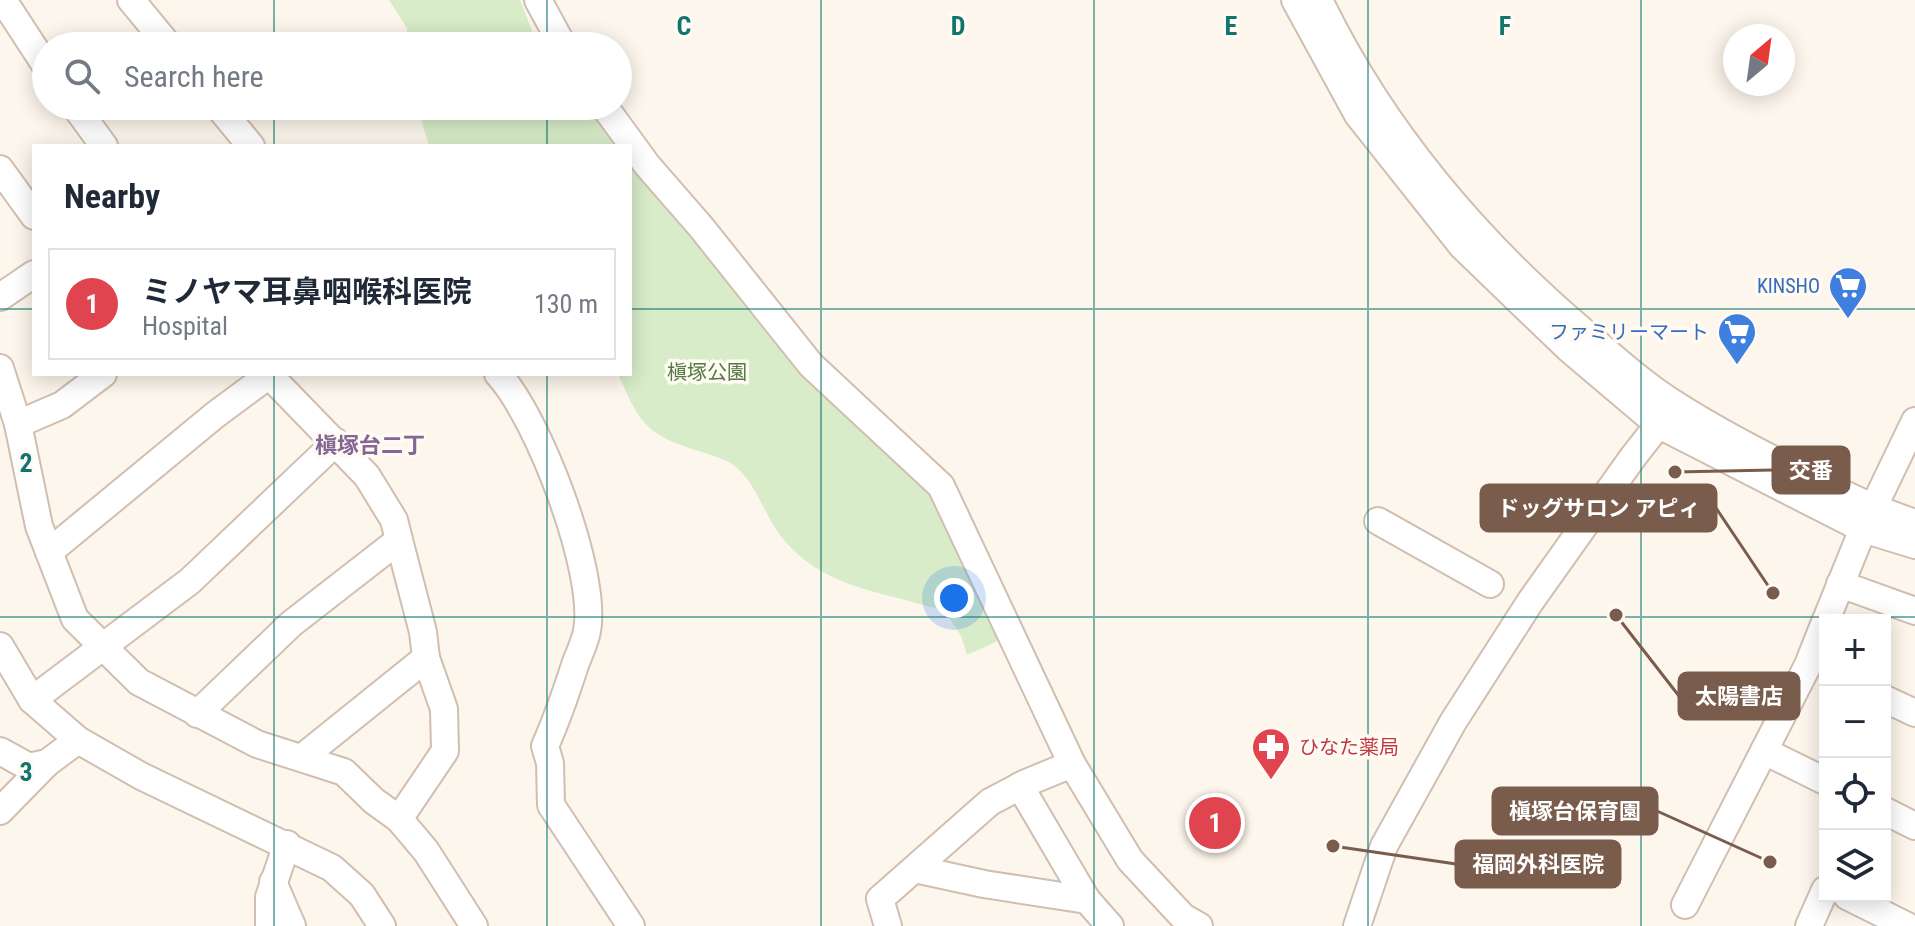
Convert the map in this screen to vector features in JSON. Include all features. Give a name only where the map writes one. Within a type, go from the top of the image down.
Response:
[{"type":"street","points":[[3,0],[32,45]]},
{"type":"street","points":[[131,0],[157,32]]},
{"type":"street","points":[[538,0],[555,32]]},
{"type":"street","points":[[1295,0],[1358,115],[1462,246],[1568,348],[1667,414],[1771,459],[1915,545]]},
{"type":"street","points":[[1319,0],[1337,37],[1380,108],[1430,175],[1516,271],[1627,369],[1667,414]]},
{"type":"street","points":[[85,120],[103,144]]},
{"type":"street","points":[[230,120],[249,144]]},
{"type":"street","points":[[614,120],[632,144]]},
{"type":"street","points":[[632,144],[811,365],[941,486],[1072,764],[1130,860],[1183,917],[1199,926]]},
{"type":"street","points":[[0,169],[32,213]]},
{"type":"street","points":[[0,297],[32,275]]},
{"type":"street","points":[[0,368],[18,424],[39,526],[75,619],[139,682],[257,744],[344,772],[374,801],[399,819],[426,851],[474,926]]},
{"type":"street","points":[[18,424],[62,405],[100,376]]},
{"type":"street","points":[[49,552],[215,415],[268,376]]},
{"type":"street","points":[[270,376],[367,476],[394,520],[416,603],[426,658],[444,709],[445,751],[399,819]]},
{"type":"street","points":[[500,376],[534,428],[561,495],[585,578],[588,629],[545,746],[550,763],[551,805],[631,926]]},
{"type":"street","points":[[1357,926],[1384,846],[1453,722],[1530,602],[1667,414]]},
{"type":"street","points":[[1828,614],[1868,519],[1912,434]]},
{"type":"street","points":[[32,700],[190,581],[336,442]]},
{"type":"street","points":[[1868,519],[1915,523]]},
{"type":"street","points":[[1378,521],[1490,584]]},
{"type":"street","points":[[197,714],[291,624],[399,540]]},
{"type":"street","points":[[1840,584],[1915,611]]},
{"type":"street","points":[[0,646],[32,700],[78,740],[141,776],[332,868],[362,895],[382,926]]},
{"type":"street","points":[[303,757],[426,658]]},
{"type":"street","points":[[1685,905],[1764,751],[1816,669]]},
{"type":"street","points":[[1891,702],[1915,713]]},
{"type":"street","points":[[0,811],[47,763],[78,740]]},
{"type":"street","points":[[0,751],[29,767],[47,763]]},
{"type":"street","points":[[1764,751],[1819,778]]},
{"type":"street","points":[[888,926],[880,899],[990,802],[1072,764]]},
{"type":"street","points":[[1020,786],[1087,900],[1110,926]]},
{"type":"street","points":[[1891,814],[1915,826]]},
{"type":"street","points":[[269,926],[269,897],[287,844]]},
{"type":"street","points":[[915,869],[984,884],[1087,900]]},
{"type":"street","points":[[273,882],[292,926]]},
{"type":"street","points":[[1809,926],[1820,902]]},
{"type":"street","points":[[1859,902],[1907,926]]},
{"type":"green space","points":[[389,0],[520,0],[533,32],[407,32]]},
{"type":"green space","points":[[421,120],[607,120],[624,144],[428,144]]},
{"type":"green space","name":"槇塚公園","points":[[632,155],[924,480],[1002,639],[967,655],[961,636],[943,609],[858,587],[816,568],[780,535],[740,471],[718,457],[662,437],[644,422],[619,376],[632,376]]},
{"type":"place","name":"KINSHO","points":[[1848,320]]},
{"type":"place","name":"ファミリーマート","points":[[1737,366]]},
{"type":"place","name":"交番","points":[[1675,472]]},
{"type":"place","name":"ドッグサロン アピィ","points":[[1773,593]]},
{"type":"place","name":"太陽書店","points":[[1616,615]]},
{"type":"place","name":"ひなた薬局","points":[[1271,781]]},
{"type":"place","name":"ミノヤマ耳鼻咽喉科医院","points":[[1215,823]]},
{"type":"place","name":"福岡外科医院","points":[[1333,846]]},
{"type":"place","name":"槇塚台保育園","points":[[1770,862]]},
{"type":"district","name":"槇塚台二丁","points":[[370,445]]}]
